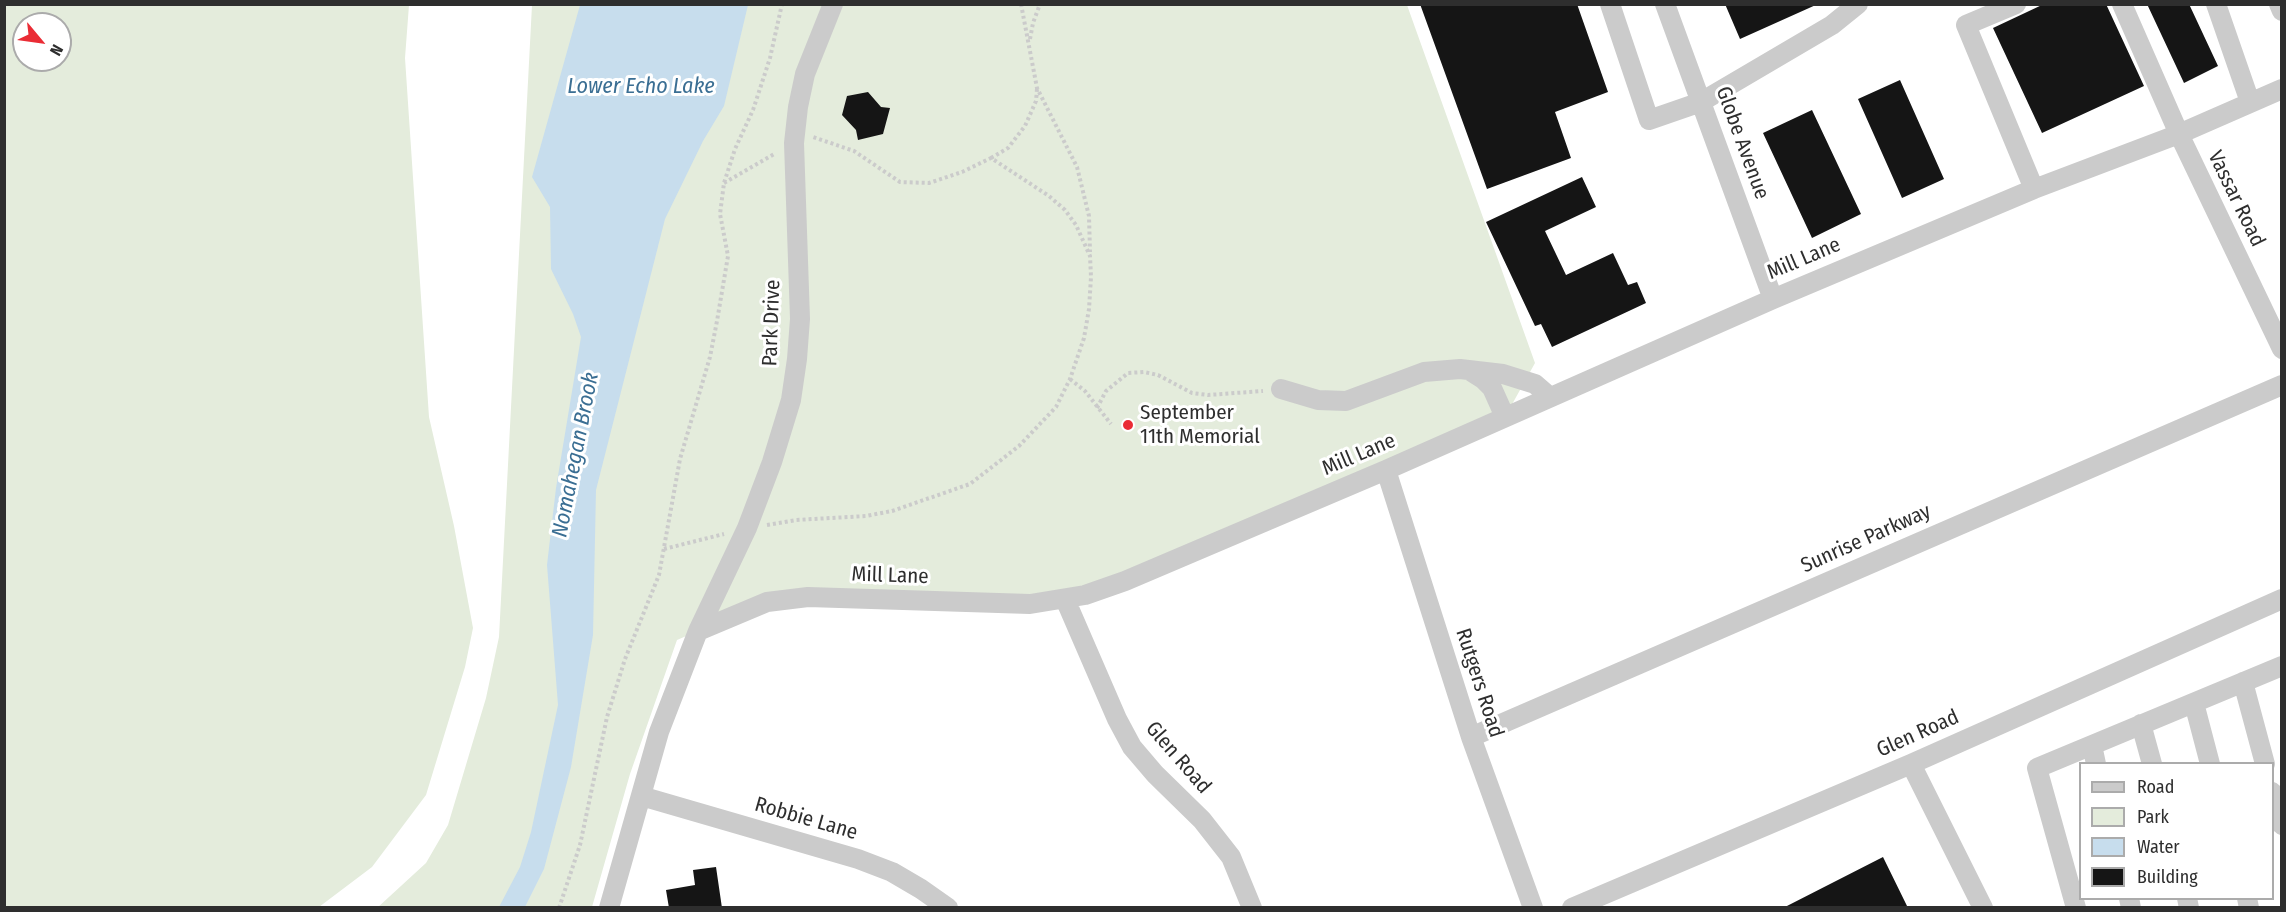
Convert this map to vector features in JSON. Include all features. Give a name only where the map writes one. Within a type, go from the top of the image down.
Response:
[{"type":"street","name":"Park Drive","points":[[698,631],[747,528],[788,411],[797,359],[800,319],[794,143],[805,74],[833,4]]},
{"type":"street","points":[[1610,4],[1649,120],[1701,102],[1832,25],[1858,4]]},
{"type":"street","name":"Globe Avenue","points":[[1665,4],[1773,299]]},
{"type":"street","points":[[2016,4],[1966,25],[2034,189]]},
{"type":"street","name":"Vassar Road","points":[[2122,4],[2178,134],[2282,349]]},
{"type":"street","points":[[2216,4],[2250,102]]},
{"type":"street","points":[[2279,4],[2282,11]]},
{"type":"street","name":"Mill Lane","points":[[698,631],[767,602],[808,597],[1030,604],[1085,595],[1125,581],[1386,470],[1773,299],[2034,189],[2178,134],[2282,89]]},
{"type":"street","points":[[1281,389],[1318,400],[1346,401],[1424,372],[1460,369],[1503,374],[1535,384],[1550,397]]},
{"type":"street","points":[[1472,372],[1492,388],[1504,417]]},
{"type":"street","name":"Sunrise Parkway","points":[[1471,737],[2282,385]]},
{"type":"street","name":"Rutgers Road","points":[[1386,470],[1471,737],[1533,908]]},
{"type":"street","name":"Glen Road","points":[[1065,599],[1117,719],[1132,747],[1155,774],[1202,820],[1231,857],[1252,908]]},
{"type":"street","name":"Glen Road","points":[[1572,908],[1911,764],[2282,599]]},
{"type":"street","points":[[609,908],[659,732],[698,631]]},
{"type":"street","points":[[2076,908],[2037,768],[2094,754],[2141,724],[2282,666]]},
{"type":"street","points":[[2242,682],[2264,762]]},
{"type":"street","points":[[2194,703],[2209,762]]},
{"type":"street","points":[[2141,724],[2151,762]]},
{"type":"street","points":[[1911,764],[1983,908]]},
{"type":"street","name":"Robbie Lane","points":[[641,796],[858,859],[892,872],[921,888],[948,908]]},
{"type":"street","points":[[2274,799],[2282,825]]},
{"type":"path","points":[[559,908],[580,845],[607,717],[625,659],[659,575],[680,459],[710,357],[728,256],[720,214],[724,183],[735,149],[753,110],[770,58],[782,4]]},
{"type":"path","points":[[724,183],[794,143],[815,136],[854,151],[900,182],[929,183],[963,172],[1008,148],[1025,126],[1036,101],[1037,88],[1021,4]]},
{"type":"path","points":[[1029,43],[1040,4]]},
{"type":"path","points":[[664,549],[747,528],[795,520],[866,516],[892,511],[970,484],[1019,446],[1056,407],[1070,379],[1084,338],[1091,277],[1089,216],[1077,167],[1037,88]]},
{"type":"path","points":[[991,158],[1065,210],[1076,225],[1090,256]]},
{"type":"path","points":[[1097,408],[1106,391],[1128,373],[1144,372],[1158,375],[1192,393],[1208,395],[1281,389]]},
{"type":"path","points":[[1070,379],[1085,391],[1111,424]]},
{"type":"green space","points":[[5,4],[409,5],[405,58],[429,417],[454,526],[473,628],[465,667],[426,795],[372,867],[319,907],[5,907]]},
{"type":"green space","points":[[532,5],[1407,5],[1535,363],[1505,417],[1085,595],[808,597],[698,631],[677,640],[630,774],[592,907],[377,908],[426,863],[448,825],[486,698],[499,637]]},
{"type":"water","points":[[580,5],[748,5],[724,106],[703,141],[665,219],[596,490],[593,635],[571,767],[544,869],[525,907],[499,907],[520,867],[531,832],[558,705],[547,565],[556,488],[581,337],[573,314],[551,269],[550,207],[532,177]]},
{"type":"building","points":[[1420,4],[1577,4],[1608,92],[1555,112],[1571,158],[1487,189]]},
{"type":"building","points":[[1725,4],[1818,4],[1740,39]]},
{"type":"building","points":[[2044,4],[2106,4],[2144,86],[2042,133],[1993,28]]},
{"type":"building","points":[[2147,4],[2189,4],[2218,66],[2184,83]]},
{"type":"building","points":[[1900,80],[1944,179],[1902,198],[1858,99]]},
{"type":"building","points":[[868,92],[881,107],[890,108],[883,134],[858,140],[856,130],[842,115],[847,96]]},
{"type":"building","points":[[1812,110],[1861,214],[1812,238],[1763,133]]},
{"type":"building","points":[[1582,177],[1596,207],[1545,231],[1566,275],[1613,253],[1628,285],[1637,282],[1646,303],[1552,347],[1541,324],[1535,326],[1486,222]]},
{"type":"building","points":[[1883,857],[1908,908],[1783,908]]},
{"type":"building","points":[[716,867],[722,908],[669,908],[666,890],[695,885],[693,870]]},
{"type":"place","name":"September 11th Memorial","points":[[1128,425]]},
{"type":"water label","name":"Lower Echo Lake","points":[[641,87]]},
{"type":"water label","name":"Nomahegan Brook","points":[[576,455]]}]
